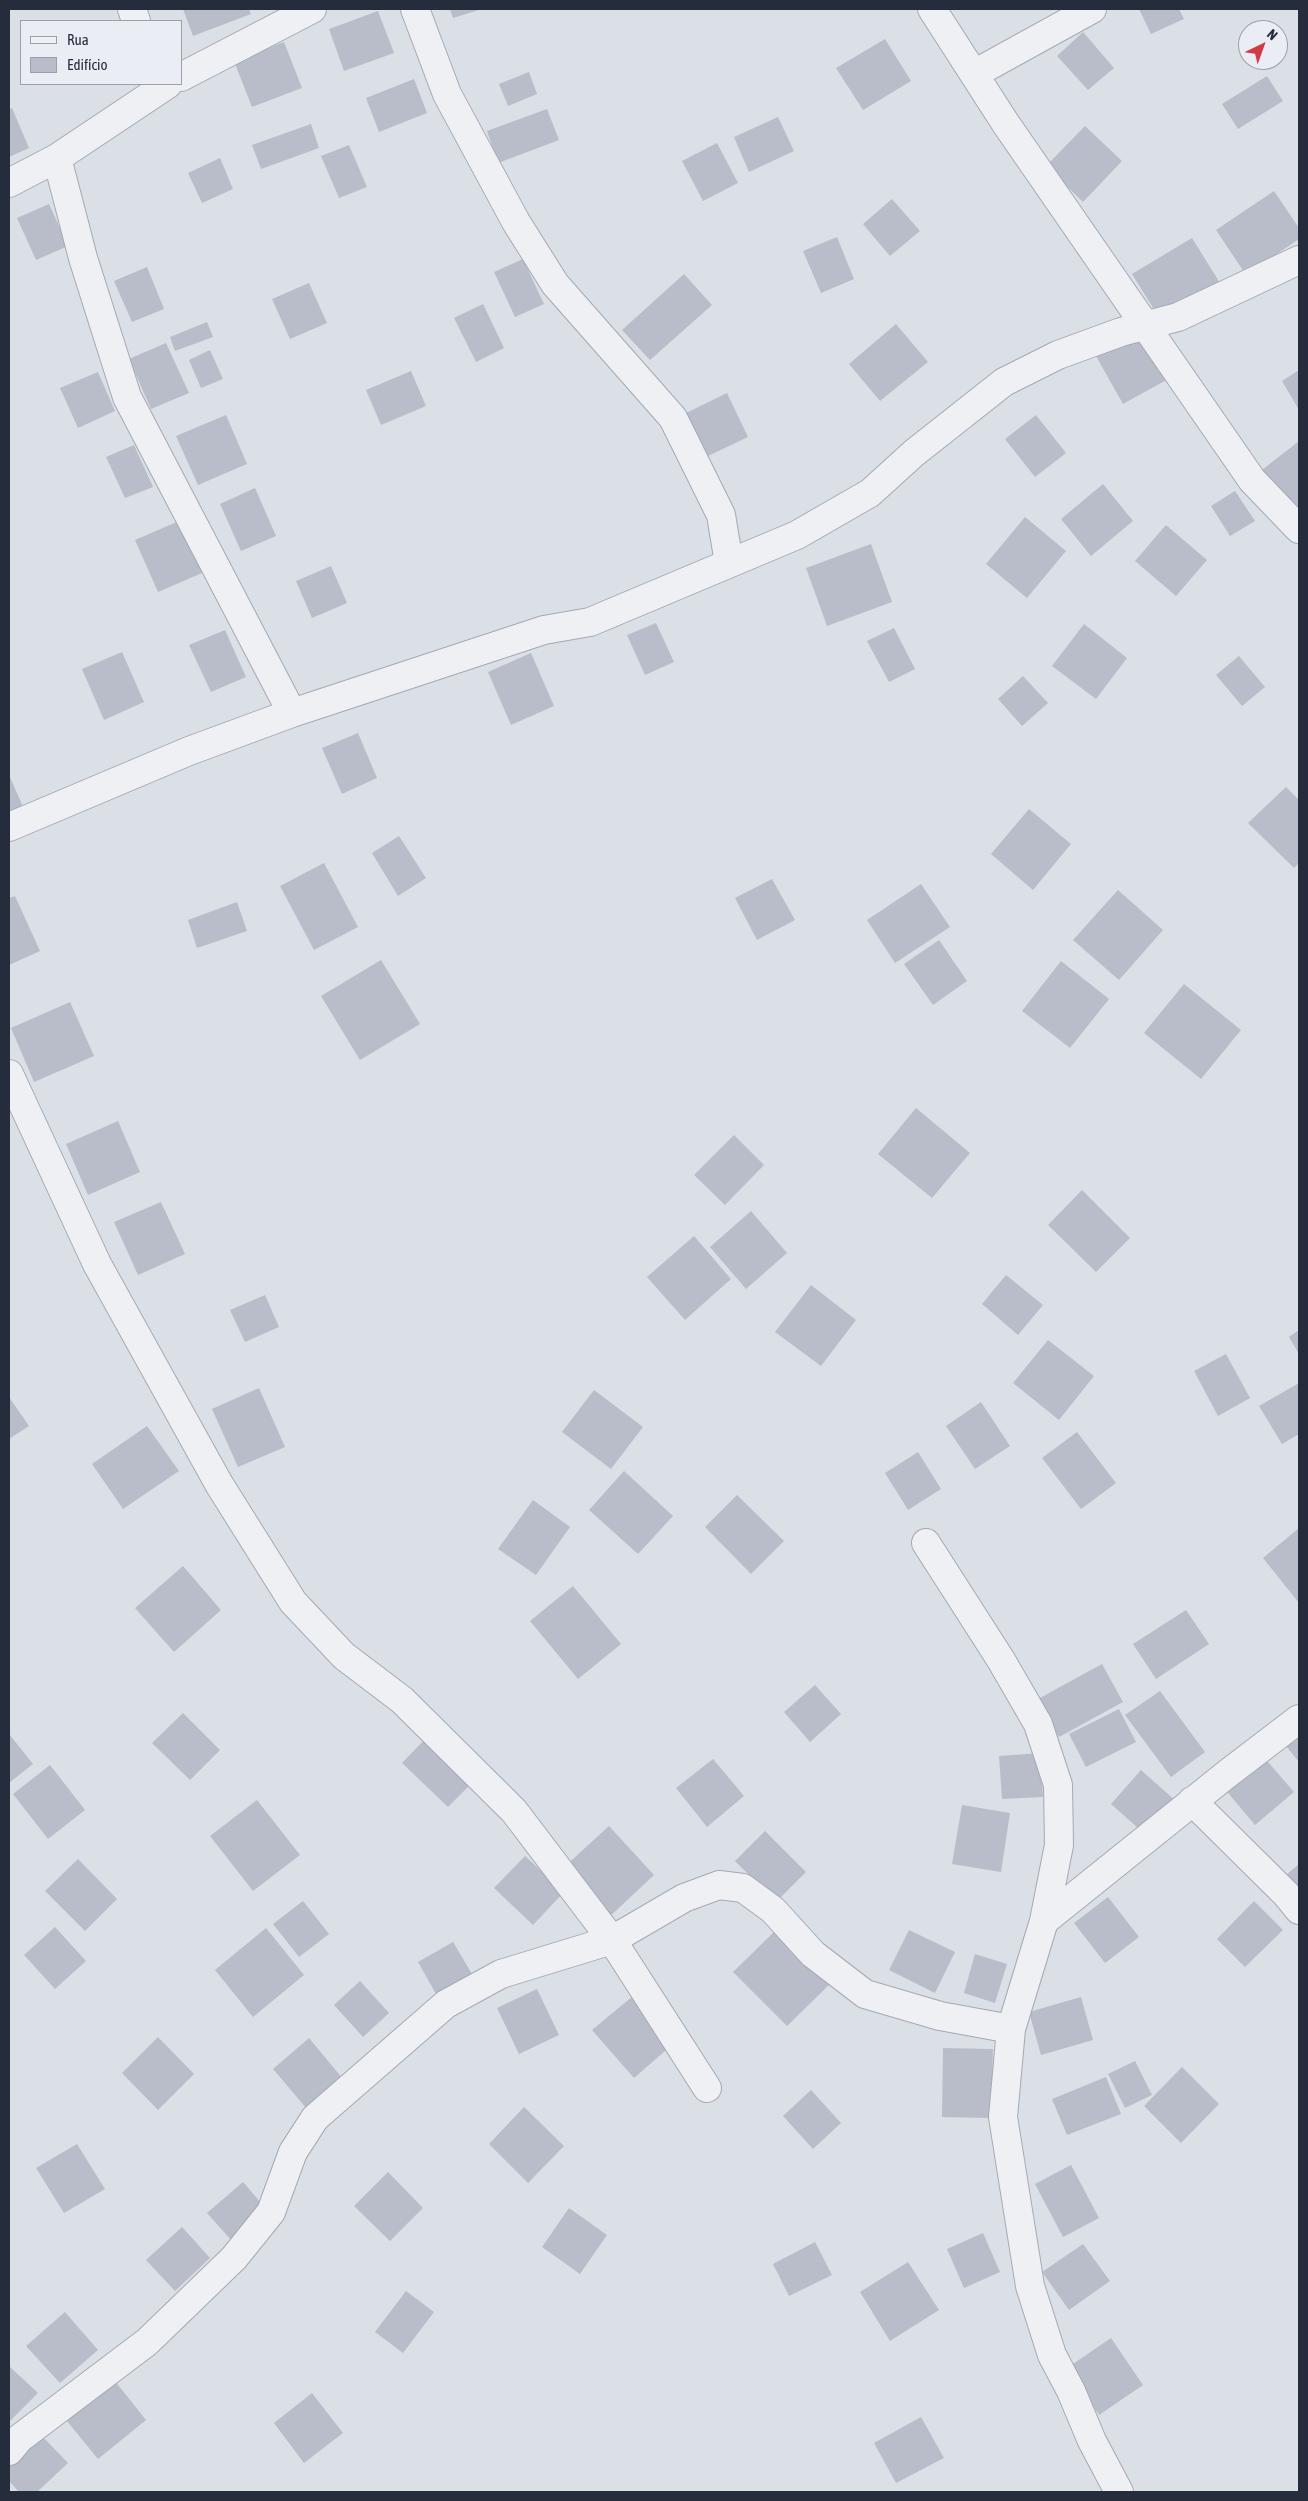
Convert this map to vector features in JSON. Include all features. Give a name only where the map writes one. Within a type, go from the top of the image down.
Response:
[{"type":"street","points":[[182,75],[312,9]]},
{"type":"street","points":[[415,9],[447,94],[516,222],[555,284],[673,418],[721,514],[729,563]]},
{"type":"street","points":[[932,9],[1006,124],[1252,480],[1299,529]]},
{"type":"street","points":[[974,74],[1092,9]]},
{"type":"street","points":[[9,183],[57,158],[163,85]]},
{"type":"street","points":[[57,158],[83,258],[127,397],[292,713]]},
{"type":"street","points":[[9,827],[189,751],[292,713],[544,630],[590,622],[797,535],[870,493],[914,453],[1004,382],[1058,356],[1146,325],[1178,317],[1299,260]]},
{"type":"street","points":[[9,1074],[16,1110],[97,1264],[219,1484],[293,1602],[344,1656],[402,1700],[514,1811],[612,1940],[707,2088]]},
{"type":"street","points":[[926,1543],[1001,1660],[1038,1724],[1058,1785],[1059,1845],[1044,1921],[1011,2029],[1003,2117],[1030,2286],[1052,2354],[1071,2391],[1092,2441],[1119,2492]]},
{"type":"street","points":[[1044,1921],[1299,1719]]},
{"type":"street","points":[[1192,1802],[1286,1894],[1299,1910]]},
{"type":"street","points":[[9,2451],[20,2438],[147,2342],[234,2258],[271,2212],[293,2152],[315,2118],[446,2004],[501,1974],[612,1940],[684,1898],[719,1885],[743,1888],[773,1910],[813,1954],[866,1994],[940,2016],[1011,2029]]},
{"type":"building","points":[[183,9],[249,9],[251,14],[193,36]]},
{"type":"building","points":[[450,9],[482,9],[453,18]]},
{"type":"building","points":[[1139,9],[1179,9],[1184,19],[1151,34]]},
{"type":"building","points":[[378,11],[394,53],[344,71],[329,29]]},
{"type":"building","points":[[1083,32],[1114,68],[1088,90],[1057,56]]},
{"type":"building","points":[[885,39],[911,81],[863,110],[836,68]]},
{"type":"building","points":[[284,42],[302,88],[252,107],[234,61]]},
{"type":"building","points":[[529,72],[537,94],[508,106],[499,84]]},
{"type":"building","points":[[1267,76],[1283,101],[1238,129],[1222,104]]},
{"type":"building","points":[[414,79],[427,113],[379,132],[366,98]]},
{"type":"building","points":[[12,108],[29,148],[9,157],[9,109]]},
{"type":"building","points":[[547,109],[559,140],[498,163],[487,131]]},
{"type":"building","points":[[778,117],[794,151],[749,172],[734,137]]},
{"type":"building","points":[[311,124],[319,148],[261,169],[252,145]]},
{"type":"building","points":[[1085,126],[1122,161],[1083,202],[1046,166]]},
{"type":"building","points":[[717,143],[738,183],[703,201],[682,161]]},
{"type":"building","points":[[349,145],[367,187],[339,198],[321,156]]},
{"type":"building","points":[[220,158],[233,189],[202,203],[188,173]]},
{"type":"building","points":[[1274,191],[1299,228],[1299,239],[1246,275],[1216,230]]},
{"type":"building","points":[[892,199],[920,231],[890,256],[863,224]]},
{"type":"building","points":[[49,204],[68,246],[36,260],[17,218]]},
{"type":"building","points":[[837,237],[854,279],[821,293],[803,251]]},
{"type":"building","points":[[1192,238],[1220,283],[1160,319],[1132,274]]},
{"type":"building","points":[[523,259],[544,304],[515,317],[494,272]]},
{"type":"building","points":[[147,267],[164,309],[132,322],[114,281]]},
{"type":"building","points":[[684,274],[712,305],[650,360],[622,330]]},
{"type":"building","points":[[309,283],[327,323],[290,339],[272,299]]},
{"type":"building","points":[[483,304],[504,348],[476,362],[454,318]]},
{"type":"building","points":[[207,322],[213,337],[175,351],[170,337]]},
{"type":"building","points":[[896,324],[928,362],[880,401],[849,364]]},
{"type":"building","points":[[1144,330],[1172,377],[1123,404],[1096,356]]},
{"type":"building","points":[[166,343],[189,393],[151,409],[129,359]]},
{"type":"building","points":[[210,350],[223,379],[201,388],[189,360]]},
{"type":"building","points":[[1299,370],[1299,410],[1282,381]]},
{"type":"building","points":[[411,371],[426,406],[381,425],[366,390]]},
{"type":"building","points":[[98,372],[115,411],[78,428],[60,388]]},
{"type":"building","points":[[727,393],[748,437],[708,456],[686,413]]},
{"type":"building","points":[[226,415],[247,464],[198,485],[176,436]]},
{"type":"building","points":[[1036,415],[1066,453],[1035,477],[1005,439]]},
{"type":"building","points":[[1299,441],[1299,508],[1295,511],[1262,470]]},
{"type":"building","points":[[134,445],[153,487],[125,498],[106,457]]},
{"type":"building","points":[[1103,484],[1133,521],[1091,556],[1061,519]]},
{"type":"building","points":[[255,488],[276,536],[241,551],[220,504]]},
{"type":"building","points":[[1235,491],[1255,521],[1230,536],[1211,506]]},
{"type":"building","points":[[1025,517],[1066,551],[1027,598],[986,564]]},
{"type":"building","points":[[179,521],[202,573],[158,592],[135,540]]},
{"type":"building","points":[[1166,525],[1207,560],[1176,596],[1135,561]]},
{"type":"building","points":[[871,544],[892,602],[827,626],[806,568]]},
{"type":"building","points":[[331,566],[347,603],[312,618],[296,581]]},
{"type":"building","points":[[656,623],[674,662],[645,675],[627,635]]},
{"type":"building","points":[[1084,624],[1127,658],[1096,699],[1052,666]]},
{"type":"building","points":[[894,628],[915,669],[889,682],[867,641]]},
{"type":"building","points":[[225,630],[246,677],[211,692],[189,645]]},
{"type":"building","points":[[122,652],[144,702],[104,720],[82,669]]},
{"type":"building","points":[[531,653],[554,706],[511,725],[488,672]]},
{"type":"building","points":[[1239,656],[1265,687],[1242,706],[1216,675]]},
{"type":"building","points":[[1023,676],[1048,703],[1022,726],[998,699]]},
{"type":"building","points":[[358,733],[377,778],[342,794],[322,748]]},
{"type":"building","points":[[9,775],[24,809],[9,816]]},
{"type":"building","points":[[1286,787],[1299,800],[1299,863],[1294,868],[1248,823]]},
{"type":"building","points":[[1029,809],[1071,844],[1033,890],[991,854]]},
{"type":"building","points":[[399,836],[426,878],[398,896],[372,853]]},
{"type":"building","points":[[324,863],[358,927],[314,950],[280,886]]},
{"type":"building","points":[[772,879],[795,920],[757,940],[735,898]]},
{"type":"building","points":[[921,884],[950,927],[895,963],[867,920]]},
{"type":"building","points":[[1118,890],[1163,930],[1119,980],[1073,940]]},
{"type":"building","points":[[15,896],[40,951],[9,965],[9,898]]},
{"type":"building","points":[[237,902],[247,931],[197,948],[188,920]]},
{"type":"building","points":[[939,940],[967,981],[933,1005],[904,964]]},
{"type":"building","points":[[381,960],[420,1024],[360,1060],[321,996]]},
{"type":"building","points":[[1061,961],[1109,999],[1070,1048],[1022,1011]]},
{"type":"building","points":[[1184,984],[1241,1030],[1201,1079],[1144,1033]]},
{"type":"building","points":[[70,1002],[94,1056],[34,1082],[11,1028]]},
{"type":"building","points":[[916,1108],[970,1153],[932,1198],[878,1154]]},
{"type":"building","points":[[118,1121],[140,1172],[88,1195],[66,1144]]},
{"type":"building","points":[[734,1135],[764,1165],[725,1205],[694,1175]]},
{"type":"building","points":[[1082,1190],[1130,1238],[1096,1272],[1048,1225]]},
{"type":"building","points":[[161,1202],[185,1254],[138,1275],[114,1222]]},
{"type":"building","points":[[751,1211],[787,1253],[746,1289],[710,1247]]},
{"type":"building","points":[[694,1236],[731,1279],[685,1320],[647,1277]]},
{"type":"building","points":[[1006,1275],[1043,1305],[1018,1335],[982,1304]]},
{"type":"building","points":[[811,1285],[856,1320],[821,1366],[775,1332]]},
{"type":"building","points":[[265,1295],[279,1327],[245,1342],[230,1310]]},
{"type":"building","points":[[1299,1330],[1299,1354],[1289,1337]]},
{"type":"building","points":[[1048,1340],[1094,1376],[1059,1420],[1013,1383]]},
{"type":"building","points":[[1226,1354],[1250,1398],[1218,1416],[1194,1371]]},
{"type":"building","points":[[1299,1383],[1299,1434],[1282,1444],[1259,1406]]},
{"type":"building","points":[[259,1388],[285,1447],[238,1467],[212,1409]]},
{"type":"building","points":[[594,1390],[643,1427],[611,1469],[562,1432]]},
{"type":"building","points":[[9,1397],[29,1426],[9,1439]]},
{"type":"building","points":[[981,1402],[1010,1446],[975,1469],[946,1426]]},
{"type":"building","points":[[147,1426],[179,1471],[123,1509],[92,1464]]},
{"type":"building","points":[[1077,1432],[1116,1483],[1081,1509],[1042,1458]]},
{"type":"building","points":[[918,1452],[941,1489],[908,1510],[885,1473]]},
{"type":"building","points":[[624,1471],[673,1516],[638,1554],[589,1510]]},
{"type":"building","points":[[737,1495],[784,1541],[751,1574],[705,1527]]},
{"type":"building","points":[[533,1500],[570,1527],[536,1575],[498,1549]]},
{"type":"building","points":[[1299,1528],[1299,1603],[1263,1558]]},
{"type":"building","points":[[183,1566],[221,1610],[174,1652],[135,1608]]},
{"type":"building","points":[[573,1586],[621,1644],[578,1679],[530,1621]]},
{"type":"building","points":[[1186,1610],[1209,1644],[1156,1679],[1133,1644]]},
{"type":"building","points":[[1102,1664],[1123,1702],[1059,1737],[1038,1699]]},
{"type":"building","points":[[815,1685],[841,1714],[810,1742],[784,1712]]},
{"type":"building","points":[[1160,1691],[1205,1752],[1171,1777],[1125,1715]]},
{"type":"building","points":[[1119,1709],[1136,1742],[1086,1767],[1069,1734]]},
{"type":"building","points":[[183,1713],[220,1750],[190,1780],[152,1743]]},
{"type":"building","points":[[9,1734],[33,1764],[9,1783]]},
{"type":"building","points":[[1299,1735],[1299,1762],[1286,1746]]},
{"type":"building","points":[[425,1739],[471,1784],[448,1807],[402,1763]]},
{"type":"building","points":[[1040,1753],[1043,1797],[1002,1799],[999,1756]]},
{"type":"building","points":[[1262,1755],[1294,1792],[1255,1825],[1224,1788]]},
{"type":"building","points":[[713,1759],[744,1796],[707,1827],[676,1788]]},
{"type":"building","points":[[50,1765],[85,1810],[48,1839],[13,1794]]},
{"type":"building","points":[[1141,1770],[1177,1802],[1147,1836],[1111,1804]]},
{"type":"building","points":[[257,1800],[300,1855],[253,1891],[210,1836]]},
{"type":"building","points":[[962,1805],[1010,1813],[1001,1872],[952,1864]]},
{"type":"building","points":[[609,1826],[654,1875],[606,1920],[561,1870]]},
{"type":"building","points":[[765,1831],[806,1872],[776,1902],[735,1861]]},
{"type":"building","points":[[525,1856],[564,1892],[533,1925],[494,1888]]},
{"type":"building","points":[[78,1859],[117,1899],[85,1931],[45,1891]]},
{"type":"building","points":[[1299,1864],[1299,1892],[1285,1876]]},
{"type":"building","points":[[1108,1897],[1139,1937],[1105,1963],[1074,1923]]},
{"type":"building","points":[[303,1901],[329,1934],[299,1957],[273,1924]]},
{"type":"building","points":[[1254,1901],[1283,1930],[1245,1967],[1217,1939]]},
{"type":"building","points":[[55,1927],[86,1961],[55,1989],[24,1955]]},
{"type":"building","points":[[266,1928],[304,1975],[253,2017],[215,1970]]},
{"type":"building","points":[[776,1930],[830,1984],[787,2026],[733,1972]]},
{"type":"building","points":[[909,1930],[955,1952],[935,1993],[889,1970]]},
{"type":"building","points":[[453,1942],[472,1974],[436,1994],[418,1962]]},
{"type":"building","points":[[975,1954],[1007,1964],[995,2003],[964,1993]]},
{"type":"building","points":[[360,1981],[389,2013],[363,2037],[334,2005]]},
{"type":"building","points":[[537,1989],[559,2035],[519,2054],[497,2008]]},
{"type":"building","points":[[633,1996],[674,2043],[634,2078],[592,2030]]},
{"type":"building","points":[[1081,1997],[1093,2040],[1041,2055],[1029,2012]]},
{"type":"building","points":[[158,2037],[194,2074],[158,2110],[122,2073]]},
{"type":"building","points":[[309,2038],[343,2079],[307,2109],[273,2069]]},
{"type":"building","points":[[943,2048],[993,2049],[991,2118],[942,2117]]},
{"type":"building","points":[[1135,2061],[1152,2095],[1125,2108],[1108,2074]]},
{"type":"building","points":[[1182,2067],[1219,2104],[1181,2143],[1144,2106]]},
{"type":"building","points":[[1106,2077],[1121,2114],[1067,2135],[1052,2099]]},
{"type":"building","points":[[811,2090],[841,2123],[813,2149],[783,2116]]},
{"type":"building","points":[[524,2107],[564,2146],[528,2183],[489,2144]]},
{"type":"building","points":[[77,2144],[105,2189],[64,2213],[36,2168]]},
{"type":"building","points":[[1071,2165],[1099,2218],[1063,2237],[1035,2184]]},
{"type":"building","points":[[388,2172],[423,2208],[390,2241],[354,2206]]},
{"type":"building","points":[[243,2182],[267,2210],[232,2241],[207,2213]]},
{"type":"building","points":[[569,2208],[607,2235],[580,2274],[542,2247]]},
{"type":"building","points":[[182,2227],[210,2258],[175,2291],[146,2260]]},
{"type":"building","points":[[983,2233],[1000,2272],[964,2288],[947,2249]]},
{"type":"building","points":[[815,2242],[832,2275],[789,2296],[773,2264]]},
{"type":"building","points":[[1083,2244],[1110,2281],[1069,2310],[1042,2272]]},
{"type":"building","points":[[908,2262],[939,2310],[890,2341],[860,2292]]},
{"type":"building","points":[[406,2291],[434,2312],[403,2353],[375,2332]]},
{"type":"building","points":[[65,2312],[98,2350],[60,2383],[26,2346]]},
{"type":"building","points":[[1111,2338],[1143,2385],[1099,2415],[1067,2368]]},
{"type":"building","points":[[9,2366],[38,2393],[9,2422]]},
{"type":"building","points":[[115,2381],[146,2420],[98,2459],[67,2421]]},
{"type":"building","points":[[312,2393],[343,2433],[304,2463],[274,2423]]},
{"type":"building","points":[[921,2417],[944,2458],[896,2483],[874,2443]]},
{"type":"building","points":[[41,2435],[68,2463],[37,2492],[19,2492],[9,2481],[9,2465]]}]
